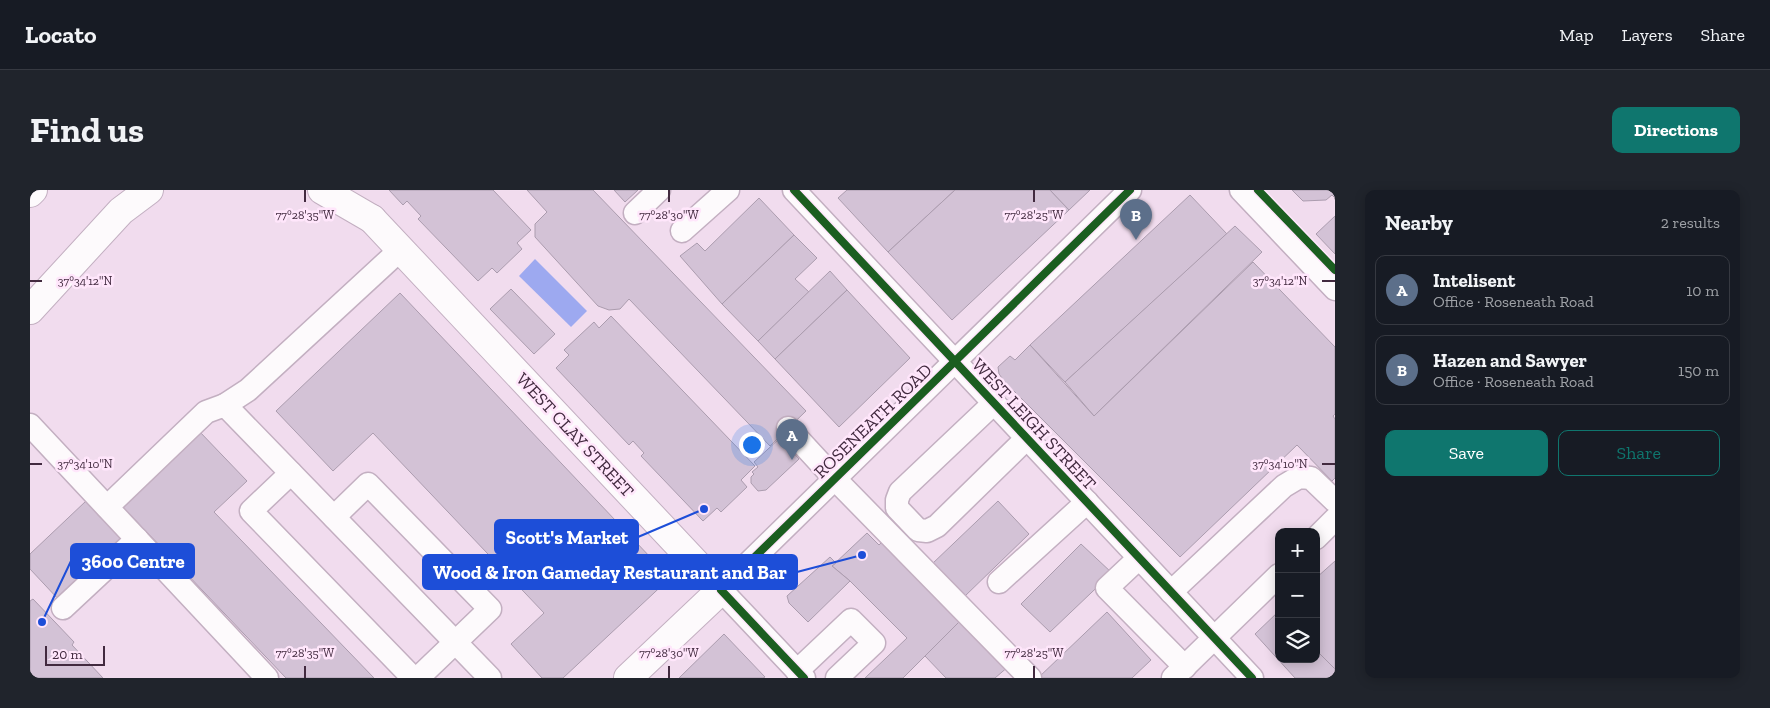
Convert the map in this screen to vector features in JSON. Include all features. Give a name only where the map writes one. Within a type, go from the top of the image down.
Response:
[{"type":"main road","points":[[30,310],[121,211],[149,190]]},
{"type":"main road","points":[[322,190],[372,219]]},
{"type":"main road","name":"WEST CLAY STREET","points":[[372,219],[721,590]]},
{"type":"main road","name":"ROSENEATH ROAD","points":[[628,678],[721,590]]},
{"type":"street","name":"WEST CLAY STREET","points":[[347,190],[372,219]]},
{"type":"street","points":[[635,213],[659,190]]},
{"type":"street","points":[[682,231],[728,190]]},
{"type":"street","name":"WEST LEIGH STREET","points":[[794,190],[1252,678]]},
{"type":"street","name":"ROSENEATH ROAD","points":[[721,590],[1130,190]]},
{"type":"street","points":[[1241,190],[1335,289]]},
{"type":"street","points":[[107,507],[206,412],[225,406],[248,390],[400,249]]},
{"type":"street","points":[[994,404],[900,492],[897,508],[918,530],[926,531],[937,526],[1026,438]]},
{"type":"street","points":[[225,406],[490,678]]},
{"type":"street","points":[[30,424],[267,678]]},
{"type":"street","points":[[788,428],[835,479],[1030,678]]},
{"type":"street","points":[[291,473],[251,511],[413,678]]},
{"type":"street","points":[[1171,592],[1284,486],[1299,477],[1311,478],[1335,501]]},
{"type":"street","points":[[334,517],[368,484],[490,609],[418,678]]},
{"type":"street","points":[[999,582],[1087,502]]},
{"type":"street","points":[[1320,534],[1335,519]]},
{"type":"street","points":[[63,608],[137,539]]},
{"type":"street","points":[[1139,558],[1107,588],[1179,672],[1275,579]]},
{"type":"street","name":"WEST CLAY STREET","points":[[721,590],[801,674]]},
{"type":"street","points":[[801,674],[851,620],[874,642],[837,678]]},
{"type":"water","points":[[535,259],[587,311],[571,327],[519,276]]},
{"type":"building","points":[[389,190],[493,190],[531,230],[517,243],[522,249],[497,273],[492,268],[478,281],[418,219],[421,216],[407,201],[403,205]]},
{"type":"building","points":[[527,190],[593,190],[806,411],[770,446],[629,299],[620,309],[609,310],[598,306],[535,237],[535,224],[547,212]]},
{"type":"building","points":[[614,190],[638,190],[625,202]]},
{"type":"building","points":[[847,190],[955,190],[888,252],[838,198]]},
{"type":"building","points":[[955,190],[1050,190],[1069,210],[952,320],[888,252]]},
{"type":"building","points":[[1050,190],[1090,190],[1069,210]]},
{"type":"building","points":[[1292,190],[1335,190],[1335,198],[1332,195],[1326,200],[1303,201]]},
{"type":"building","points":[[1190,195],[1227,234],[1065,382],[1030,345]]},
{"type":"building","points":[[759,198],[794,235],[722,304],[680,256],[697,243],[705,251]]},
{"type":"building","points":[[1335,216],[1335,254],[1316,234]]},
{"type":"building","points":[[1235,226],[1262,252],[1094,416],[1065,382]]},
{"type":"building","points":[[794,235],[817,258],[795,279],[809,292],[758,341],[722,304]]},
{"type":"building","points":[[1253,262],[1335,347],[1335,414],[1333,416],[1335,419],[1335,478],[1332,481],[1297,445],[1180,557],[1005,382],[999,374],[998,367],[1010,356],[1015,360],[1030,345],[1094,416]]},
{"type":"building","points":[[830,271],[847,290],[775,359],[758,341]]},
{"type":"building","points":[[511,289],[555,334],[534,354],[490,309]]},
{"type":"building","points":[[847,290],[910,358],[839,427],[775,359]]},
{"type":"building","points":[[400,293],[670,578],[563,678],[542,678],[511,644],[544,613],[373,433],[333,471],[276,411]]},
{"type":"building","points":[[611,316],[755,466],[741,480],[747,487],[721,512],[717,508],[703,521],[641,456],[644,453],[633,441],[629,445],[556,368],[569,355],[564,350],[594,322],[599,328]]},
{"type":"building","points":[[199,431],[247,481],[214,512],[374,678],[286,678],[121,505]]},
{"type":"building","points":[[780,438],[799,459],[766,490],[758,491],[751,483],[751,477],[754,474],[752,472],[758,467],[754,462]]},
{"type":"building","points":[[86,501],[123,541],[59,600],[30,569],[30,554]]},
{"type":"building","points":[[998,501],[1029,534],[964,597],[932,564]]},
{"type":"building","points":[[867,533],[879,545],[886,538],[964,617],[903,678],[865,678],[907,638],[850,581],[832,566]]},
{"type":"building","points":[[1081,544],[1112,573],[1050,632],[1021,604]]},
{"type":"building","points":[[830,557],[836,563],[832,566],[850,581],[808,622],[789,603],[787,596]]},
{"type":"building","points":[[1335,561],[1335,669],[1320,654],[1320,574]]},
{"type":"building","points":[[33,599],[74,642],[72,645],[103,678],[30,678],[30,601]]},
{"type":"building","points":[[1107,612],[1151,660],[1132,678],[1038,678]]},
{"type":"building","points":[[1275,615],[1275,656],[1255,634]]},
{"type":"building","points":[[964,617],[1009,666],[995,678],[946,678],[925,656]]},
{"type":"building","points":[[724,634],[765,677],[679,678]]},
{"type":"building","points":[[1320,654],[1335,669],[1335,672],[1329,678],[1295,678],[1281,663],[1320,663]]},
{"type":"cycle path","points":[[794,190],[1252,678]]},
{"type":"cycle path","points":[[804,678],[721,590],[1130,190]]},
{"type":"cycle path","points":[[1258,190],[1335,270]]},
{"type":"place","name":"Hazen and Sawyer","points":[[1136,240]]},
{"type":"place","name":"Intelisent","points":[[792,460]]},
{"type":"place","name":"Scott's Market","points":[[704,509]]},
{"type":"place","name":"Wood & Iron Gameday Restaurant and Bar","points":[[862,555]]},
{"type":"place","name":"3600 Centre","points":[[42,622]]}]
